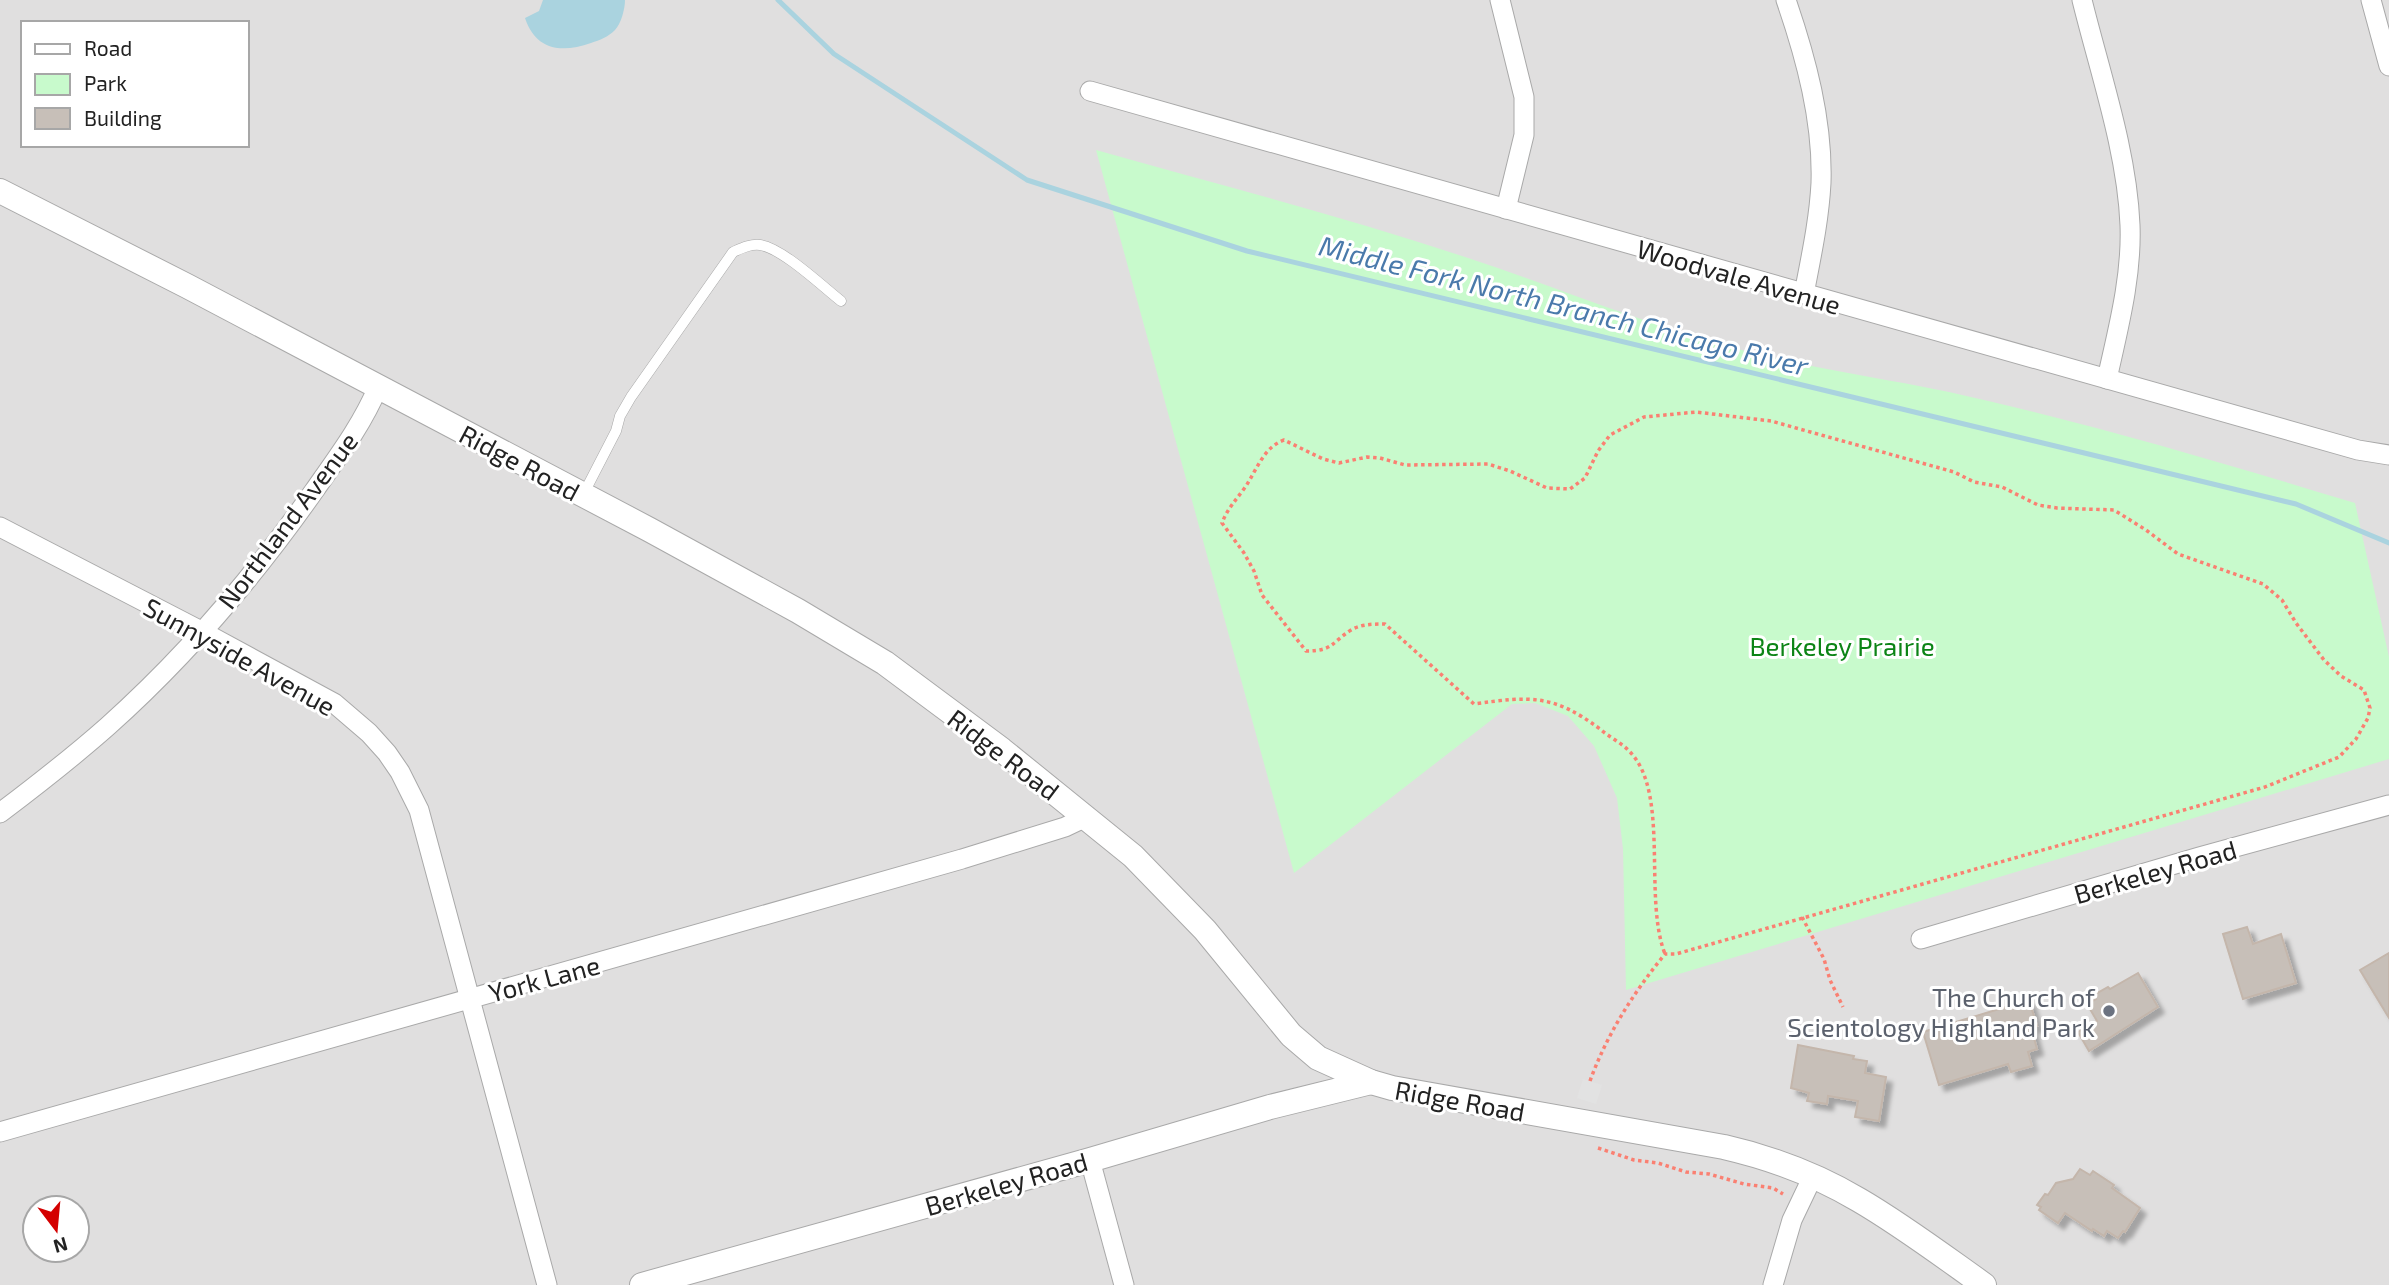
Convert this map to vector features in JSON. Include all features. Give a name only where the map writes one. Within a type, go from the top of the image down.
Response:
[{"type":"street","points":[[1500,0],[1524,97],[1524,135],[1506,209]]},
{"type":"street","points":[[1786,0],[1805,56],[1817,124],[1821,181],[1816,236],[1804,294]]},
{"type":"street","points":[[2082,0],[2123,163],[2130,226],[2126,289],[2107,379]]},
{"type":"street","points":[[2371,0],[2389,66]]},
{"type":"street","name":"Woodvale Avenue","points":[[1090,91],[2358,450],[2389,454]]},
{"type":"street","name":"Ridge Road","points":[[0,191],[187,285],[583,495],[798,611],[885,663],[1002,750],[1133,856],[1176,898],[1292,1035],[1318,1058],[1371,1082],[1405,1090],[1724,1146],[1765,1157],[1813,1176],[1859,1200],[1984,1285]]},
{"type":"street","name":"Northland Avenue","points":[[0,813],[64,764],[110,724],[182,653],[230,600],[286,530],[369,409],[378,387]]},
{"type":"street","name":"Sunnyside Avenue","points":[[0,527],[201,631],[334,704],[369,733],[387,753],[419,810],[547,1285]]},
{"type":"street","name":"Berkeley Road","points":[[1921,939],[2199,857],[2389,805]]},
{"type":"street","name":"York Lane","points":[[0,1132],[962,859],[1065,827],[1086,817]]},
{"type":"street","name":"Berkeley Road","points":[[642,1285],[1270,1107],[1371,1082]]},
{"type":"street","points":[[1090,1160],[1124,1285]]},
{"type":"street","points":[[1773,1285],[1782,1249],[1813,1176]]},
{"type":"lane","points":[[583,495],[631,397],[733,252],[749,245],[762,245],[779,252],[841,302]]},
{"type":"path","points":[[1696,412],[1771,421],[1954,472],[1974,482],[2002,487],[2038,505],[2114,510],[2178,554],[2263,584],[2282,600],[2324,660],[2364,690],[2370,708],[2368,718],[2356,739],[2339,757],[2265,787],[2054,848],[1802,916],[1676,954],[1665,954],[1660,940],[1650,791],[1641,767],[1629,751],[1573,710],[1559,704],[1538,700],[1510,700],[1474,704],[1385,624],[1363,625],[1322,651],[1306,651],[1272,609],[1262,595],[1254,571],[1244,553],[1222,523],[1226,512],[1245,487],[1260,460],[1277,442],[1284,440],[1323,459],[1339,463],[1367,457],[1405,465],[1488,464],[1547,488],[1570,489],[1585,478],[1598,451],[1610,435],[1644,417],[1696,412]]},
{"type":"path","points":[[1802,916],[1843,1007]]},
{"type":"path","points":[[1590,1081],[1618,1019],[1665,954]]},
{"type":"path","points":[[1591,1146],[1634,1160],[1658,1163],[1686,1172],[1709,1174],[1744,1184],[1773,1188],[1801,1203]]},
{"type":"shaded area","points":[[0,0],[2389,0],[2389,1285],[0,1285]]},
{"type":"shaded area","points":[[1583,1079],[1602,1085],[1596,1104],[1577,1098]]},
{"type":"green space","name":"Berkeley Prairie","points":[[1096,150],[1422,243],[1713,342],[1798,363],[1949,392],[2051,416],[2355,503],[2389,657],[2389,759],[1626,990],[1623,849],[1617,798],[1594,746],[1568,716],[1535,703],[1512,704],[1294,873]]},
{"type":"water","points":[[543,0],[625,0],[621,20],[610,35],[580,46],[560,48],[551,47],[536,37],[525,18],[539,11]]},
{"type":"building","points":[[2247,927],[2253,944],[2281,934],[2296,983],[2243,999],[2223,934]]},
{"type":"building","points":[[2389,953],[2389,1018],[2360,970]]},
{"type":"building","name":"The Church of Scientology Highland Park","points":[[2138,973],[2158,1007],[2089,1051],[2078,1032],[2097,1021],[2087,1004],[2096,999],[2094,995]]},
{"type":"building","points":[[2029,1000],[2037,1026],[2031,1027],[2037,1049],[2028,1052],[2032,1066],[2011,1072],[2008,1064],[1939,1085],[1923,1032]]},
{"type":"building","points":[[1798,1045],[1854,1056],[1853,1059],[1867,1061],[1865,1073],[1886,1077],[1879,1121],[1855,1117],[1858,1101],[1828,1096],[1827,1104],[1807,1101],[1809,1093],[1791,1088]]},
{"type":"building","points":[[2080,1169],[2090,1175],[2093,1171],[2140,1208],[2118,1238],[2107,1231],[2104,1236],[2093,1229],[2092,1231],[2065,1213],[2058,1223],[2039,1210],[2041,1207],[2037,1205],[2056,1183],[2073,1179]]},
{"type":"waterway","name":"Middle Fork North Branch Chicago River","points":[[778,0],[834,54],[1027,180],[1247,251],[2296,504],[2389,543]]},
{"type":"place","name":"The Church of Scientology Highland Park","points":[[2109,1011]]}]
